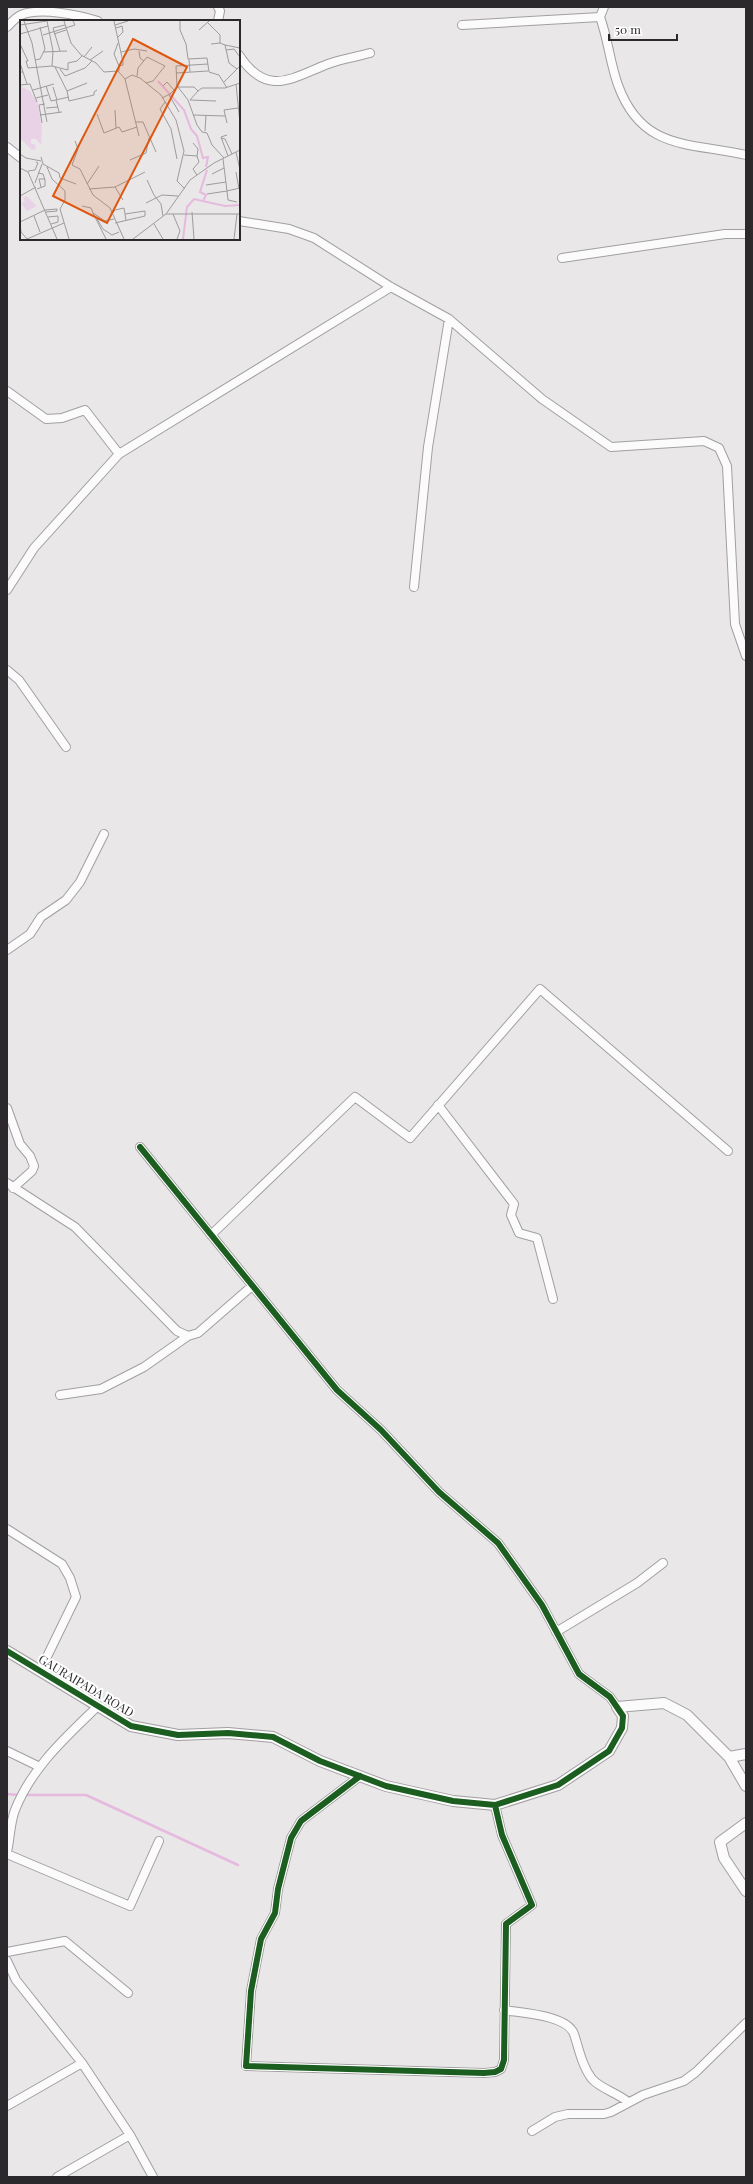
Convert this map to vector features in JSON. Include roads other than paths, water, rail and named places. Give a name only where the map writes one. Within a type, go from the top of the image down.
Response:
[{"type":"street","points":[[218,7],[220,10],[218,20]]},
{"type":"street","points":[[604,7],[600,17],[618,85],[632,113],[646,128],[659,137],[679,144],[746,155]]},
{"type":"street","points":[[7,27],[19,15],[29,13],[53,12],[93,20]]},
{"type":"street","points":[[462,26],[600,17]]},
{"type":"street","points":[[240,56],[256,73],[270,80],[287,81],[328,64],[370,53]]},
{"type":"street","points":[[7,146],[20,157]]},
{"type":"street","points":[[240,221],[289,229],[314,238],[391,287],[449,319],[542,399],[611,447],[704,441],[720,448],[727,466],[735,624],[746,656]]},
{"type":"street","points":[[562,258],[726,234],[746,234]]},
{"type":"street","points":[[7,590],[34,548],[119,454],[391,287]]},
{"type":"street","points":[[414,587],[428,447],[449,319]]},
{"type":"street","points":[[7,391],[46,419],[62,418],[85,410],[119,454]]},
{"type":"street","points":[[7,670],[19,680],[66,747]]},
{"type":"street","points":[[7,950],[30,934],[41,917],[66,900],[80,882],[104,834]]},
{"type":"street","points":[[211,1235],[355,1097],[410,1138],[540,989],[728,1151]]},
{"type":"street","points":[[438,1105],[514,1204],[511,1215],[519,1233],[537,1238],[553,1299]]},
{"type":"street","points":[[7,1108],[20,1144],[30,1156],[34,1166],[32,1171],[10,1186],[75,1226],[177,1331],[188,1336]]},
{"type":"street","points":[[140,1147],[337,1390],[381,1430],[439,1492],[498,1543],[542,1605],[579,1674],[610,1697],[617,1707],[664,1703],[687,1715],[729,1758],[746,1786]]},
{"type":"street","points":[[60,1395],[101,1389],[144,1367],[188,1336],[198,1333],[252,1286]]},
{"type":"street","points":[[7,1529],[62,1564],[70,1578],[76,1597],[40,1671]]},
{"type":"street","points":[[556,1632],[637,1583],[663,1563]]},
{"type":"street","name":"GAURAIPADA ROAD","points":[[7,1650],[131,1726],[178,1735],[228,1733],[273,1737],[320,1761],[386,1786],[453,1801],[495,1805],[558,1785],[609,1752],[622,1728],[623,1716],[617,1707]]},
{"type":"street","points":[[98,1706],[40,1767],[27,1786],[14,1811],[7,1853],[130,1906],[159,1841]]},
{"type":"street","points":[[7,1751],[40,1767]]},
{"type":"street","points":[[729,1758],[746,1754]]},
{"type":"street","points":[[360,1776],[301,1821],[291,1838],[278,1889],[275,1913],[261,1939],[251,1991],[246,2066],[495,2072],[501,2069],[504,2060],[506,1924],[532,1905],[502,1835],[495,1805]]},
{"type":"street","points":[[746,1823],[720,1842],[724,1858],[746,1891]]},
{"type":"street","points":[[7,1952],[65,1941],[128,1993]]},
{"type":"street","points":[[7,1961],[16,1980],[82,2063],[130,2135],[153,2177]]},
{"type":"street","points":[[504,2010],[547,2017],[567,2024],[574,2034],[580,2055],[593,2080],[628,2102]]},
{"type":"street","points":[[532,2131],[555,2117],[568,2114],[604,2114],[642,2095],[684,2081],[696,2072],[746,2023]]},
{"type":"street","points":[[7,2106],[82,2063]]},
{"type":"street","points":[[57,2177],[130,2135]]},
{"type":"waterway","points":[[7,1794],[19,1795]]},
{"type":"waterway","points":[[24,1795],[86,1795],[238,1865]]}]
